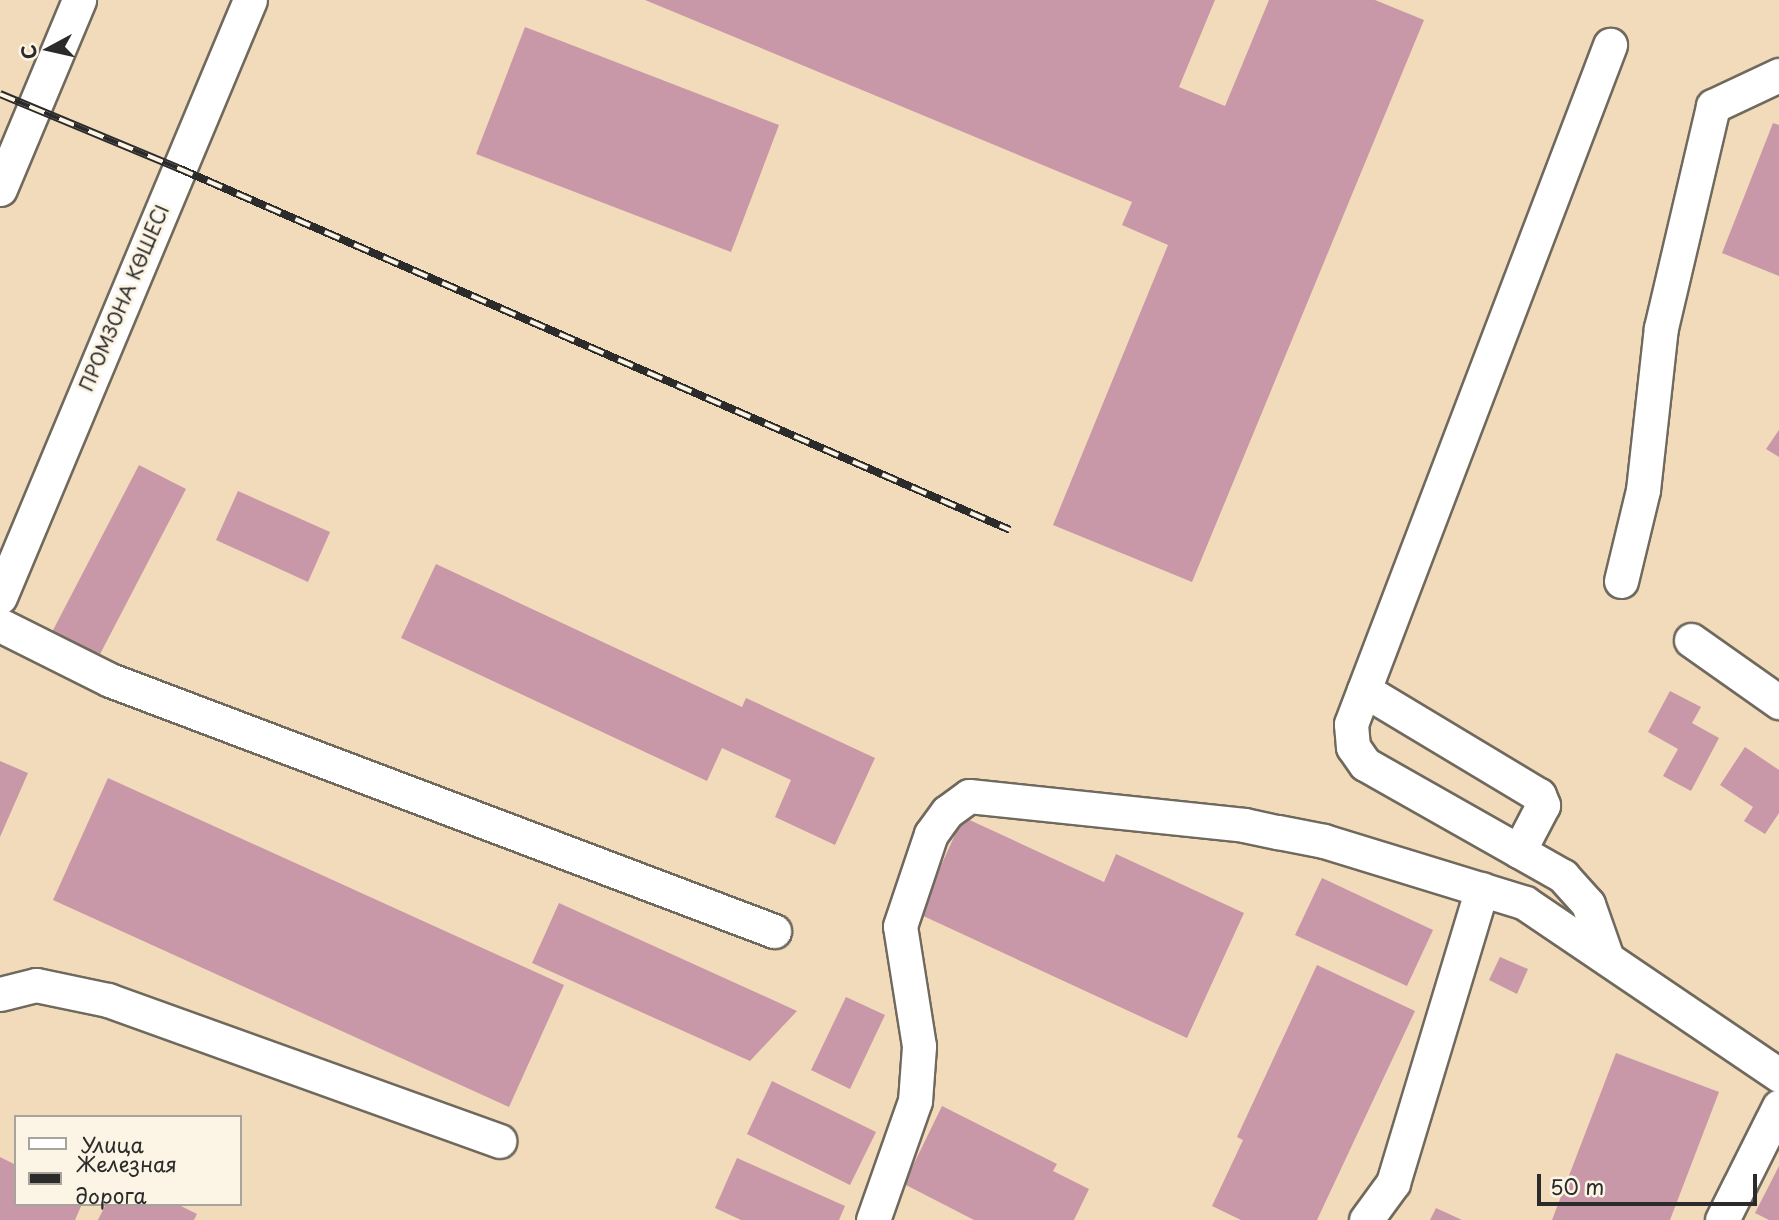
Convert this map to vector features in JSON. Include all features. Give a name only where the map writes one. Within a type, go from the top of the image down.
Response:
[{"type":"street","points":[[0,189],[79,0]]},
{"type":"street","name":"ПРОМЗОНА КӨШЕСІ","points":[[0,597],[250,0]]},
{"type":"street","points":[[1607,958],[1588,904],[1563,876],[1365,764],[1353,747],[1351,724],[1610,45]]},
{"type":"street","points":[[1620,581],[1643,490],[1661,328],[1713,106],[1779,75]]},
{"type":"street","points":[[0,625],[110,680],[774,931]]},
{"type":"street","points":[[1691,640],[1779,702]]},
{"type":"street","points":[[1364,690],[1539,795],[1543,805],[1519,851]]},
{"type":"street","points":[[873,1220],[915,1101],[919,1046],[900,926],[931,834],[958,802],[969,796],[1244,825],[1324,841],[1525,903],[1779,1075]]},
{"type":"street","points":[[1366,1220],[1393,1183],[1482,889]]},
{"type":"street","points":[[0,994],[36,985],[108,1000],[499,1141]]},
{"type":"street","points":[[1722,1220],[1779,1105]]},
{"type":"building","points":[[645,0],[1215,0],[1179,87],[1225,106],[1269,0],[1375,0],[1424,20],[1192,582],[1053,525],[1168,245],[1122,225],[1132,202]]},
{"type":"building","points":[[525,27],[779,125],[731,252],[476,154]]},
{"type":"building","points":[[1773,123],[1779,125],[1779,276],[1722,253]]},
{"type":"building","points":[[1779,430],[1779,457],[1766,449]]},
{"type":"building","points":[[139,465],[186,489],[98,658],[51,634]]},
{"type":"building","points":[[238,491],[330,532],[308,582],[216,540]]},
{"type":"building","points":[[436,564],[742,707],[746,698],[875,758],[835,845],[775,817],[791,780],[722,748],[707,781],[401,638]]},
{"type":"building","points":[[1670,691],[1701,707],[1692,723],[1719,738],[1691,791],[1663,776],[1678,749],[1648,732]]},
{"type":"building","points":[[1745,747],[1779,770],[1779,813],[1765,834],[1744,821],[1753,807],[1720,785]]},
{"type":"building","points":[[0,761],[28,773],[0,837]]},
{"type":"building","points":[[108,778],[564,985],[509,1107],[53,900]]},
{"type":"building","points":[[963,817],[1104,882],[1116,854],[1244,913],[1187,1038],[919,914]]},
{"type":"building","points":[[1322,878],[1433,930],[1407,986],[1295,935]]},
{"type":"building","points":[[559,903],[797,1011],[750,1061],[532,963]]},
{"type":"building","points":[[1500,957],[1528,969],[1517,994],[1489,980]]},
{"type":"building","points":[[1317,965],[1415,1011],[1317,1220],[1241,1220],[1212,1206],[1243,1140],[1237,1137]]},
{"type":"building","points":[[846,997],[885,1015],[850,1089],[811,1070]]},
{"type":"building","points":[[1616,1053],[1719,1092],[1670,1220],[1552,1220]]},
{"type":"building","points":[[772,1081],[876,1132],[850,1185],[747,1134]]},
{"type":"building","points":[[942,1106],[1057,1164],[1053,1171],[1089,1189],[1074,1220],[974,1220],[904,1184]]},
{"type":"building","points":[[0,1157],[14,1164],[14,1206],[81,1206],[75,1220],[0,1220]]},
{"type":"building","points":[[737,1158],[845,1206],[839,1220],[741,1220],[715,1208]]},
{"type":"building","points":[[1779,1166],[1779,1220],[1769,1220],[1755,1213]]},
{"type":"building","points":[[105,1206],[181,1206],[197,1214],[194,1220],[98,1220]]},
{"type":"building","points":[[1436,1208],[1462,1220],[1430,1220]]},
{"type":"railway","points":[[0,94],[178,168],[1010,530]]}]
